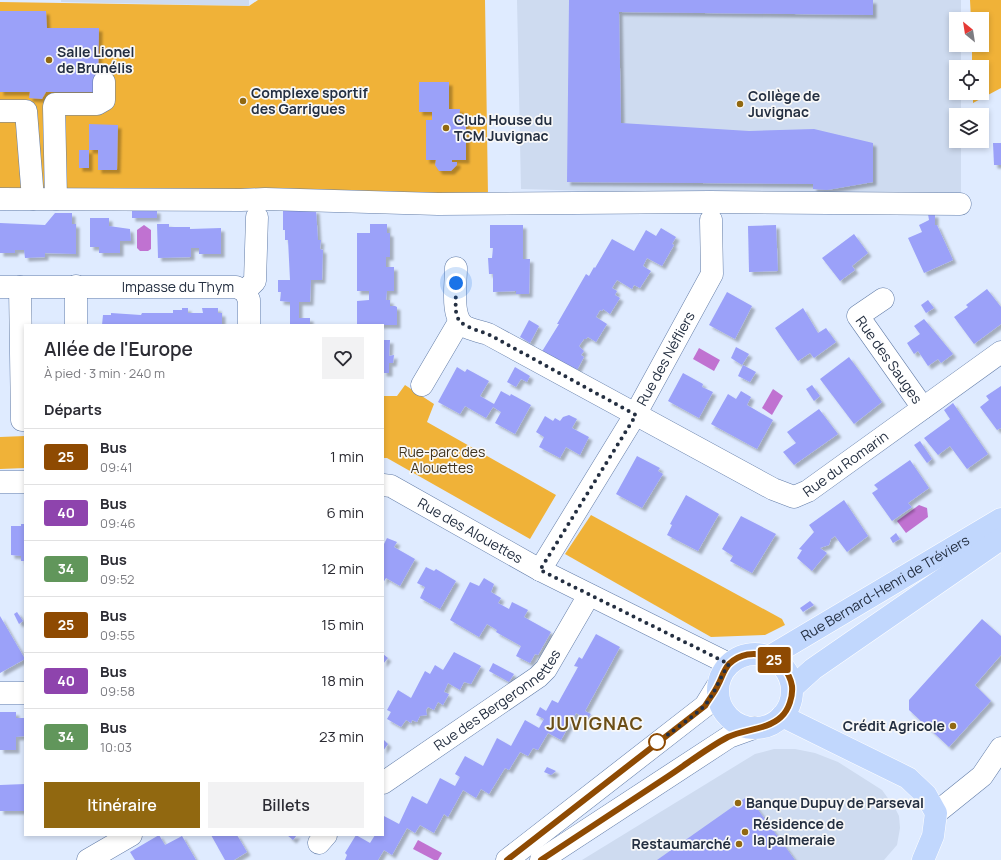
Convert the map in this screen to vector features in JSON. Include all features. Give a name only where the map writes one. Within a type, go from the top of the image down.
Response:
[{"type":"main road","name":"Rue Bernard-Henri de Tréviers","points":[[769,657],[1001,519]]},
{"type":"main road","name":"Rue Bernard-Henri de Tréviers","points":[[792,688],[813,669],[1001,539]]},
{"type":"main road","points":[[759,654],[769,657],[778,662],[785,669],[792,688],[790,703],[782,716],[770,725],[754,728],[742,726],[731,719],[720,703],[718,697],[718,685],[722,674],[729,664],[738,658],[759,654]]},
{"type":"main road","points":[[782,716],[908,778],[926,795],[936,813],[933,836],[923,860]]},
{"type":"street","points":[[56,199],[55,104],[97,104],[104,100],[104,82]]},
{"type":"street","points":[[0,111],[26,111],[33,199]]},
{"type":"street","points":[[0,199],[265,199],[438,204],[710,202],[960,204]]},
{"type":"street","points":[[245,291],[255,281],[257,217]]},
{"type":"street","name":"Rue des Néfliers","points":[[540,570],[636,415],[712,274],[711,220]]},
{"type":"street","points":[[456,268],[456,314],[460,322],[466,327],[488,334],[636,415]]},
{"type":"street","points":[[76,286],[76,324]]},
{"type":"street","points":[[10,287],[22,420],[24,420]]},
{"type":"street","name":"Impasse du Thym","points":[[10,287],[236,287],[245,291],[249,300],[249,324]]},
{"type":"street","name":"Rue des Sauges","points":[[882,299],[858,316],[923,408]]},
{"type":"street","points":[[422,385],[460,322]]},
{"type":"street","name":"Rue du Romarin","points":[[636,415],[773,489],[794,497],[808,491],[1001,352]]},
{"type":"street","points":[[0,482],[24,482]]},
{"type":"street","name":"Rue des Alouettes","points":[[384,485],[391,486],[540,570],[729,664]]},
{"type":"street","name":"Rue des Bergeronnettes","points":[[384,782],[538,677],[546,669],[589,595]]},
{"type":"street","points":[[508,860],[705,706],[718,685]]},
{"type":"street","points":[[0,693],[24,693]]},
{"type":"street","points":[[541,860],[716,745],[729,737],[754,728]]},
{"type":"street","points":[[936,813],[982,776],[1001,748]]},
{"type":"street","points":[[88,860],[129,836]]},
{"type":"shaded area","points":[[61,0],[249,0],[249,6],[61,2]]},
{"type":"shaded area","name":"Collège de Juvignac","points":[[517,0],[961,0],[961,12],[949,12],[949,52],[961,52],[961,60],[949,60],[949,100],[961,100],[961,108],[949,108],[949,148],[961,148],[961,201],[521,189]]},
{"type":"shaded area","points":[[144,225],[151,230],[151,249],[148,251],[140,251],[137,248],[137,230]]},
{"type":"shaded area","points":[[699,348],[720,360],[714,371],[693,359]]},
{"type":"shaded area","points":[[773,389],[783,396],[772,415],[762,408]]},
{"type":"shaded area","points":[[919,505],[927,508],[928,517],[906,533],[897,521]]},
{"type":"shaded area","points":[[774,749],[795,749],[815,753],[838,762],[882,790],[899,816],[900,828],[897,845],[884,860],[582,860],[755,754]]},
{"type":"shaded area","points":[[418,840],[442,853],[438,860],[434,860],[413,849]]},
{"type":"green space","name":"Complexe sportif des Garrigues","points":[[258,0],[485,0],[488,196],[316,210],[0,208],[0,2],[249,6]]},
{"type":"green space","points":[[970,0],[1001,0],[1001,88],[989,94],[989,60],[972,60],[972,52],[989,52],[989,12],[971,12]]},
{"type":"green space","name":"Rue-parc des Alouettes","points":[[405,385],[434,404],[427,422],[556,495],[530,539],[387,458],[384,458],[384,396],[397,396]]},
{"type":"green space","points":[[24,436],[24,468],[0,469],[0,437]]},
{"type":"green space","points":[[591,515],[782,619],[785,625],[765,635],[711,637],[565,554]]},
{"type":"building","points":[[569,0],[873,0],[873,15],[619,12],[621,123],[749,131],[814,129],[873,143],[873,182],[827,190],[813,189],[813,184],[567,182]]},
{"type":"building","name":"Salle Lionel de Brunélis","points":[[0,11],[46,11],[47,28],[99,28],[98,92],[46,92],[42,99],[29,98],[30,92],[0,92]]},
{"type":"building","name":"Club House du TCM Juvignac","points":[[419,82],[449,82],[449,109],[460,109],[459,120],[466,120],[466,160],[452,160],[452,162],[457,162],[457,165],[451,171],[439,171],[435,165],[436,160],[426,160],[426,120],[432,120],[432,112],[419,112]]},
{"type":"building","points":[[89,124],[118,125],[117,170],[98,170],[98,150],[89,150]]},
{"type":"building","points":[[993,143],[1001,143],[1001,165],[994,165]]},
{"type":"building","points":[[79,150],[89,150],[89,168],[79,168]]},
{"type":"building","points":[[132,210],[157,210],[157,218],[132,218]]},
{"type":"building","points":[[283,210],[316,210],[318,240],[321,240],[320,249],[323,250],[322,280],[311,280],[310,302],[299,302],[299,318],[310,318],[310,324],[290,324],[290,302],[280,301],[281,292],[278,292],[278,280],[290,280],[288,240],[285,240],[285,230],[283,230]]},
{"type":"building","points":[[55,213],[72,213],[72,224],[76,224],[76,254],[45,253],[45,257],[25,258],[24,250],[15,250],[15,253],[0,253],[0,223],[45,225]]},
{"type":"building","points":[[928,214],[935,214],[935,225],[937,225],[953,260],[924,273],[908,238],[922,232],[919,225],[929,220]]},
{"type":"building","points":[[90,218],[109,218],[109,226],[130,229],[131,241],[120,241],[120,253],[99,253],[99,247],[90,247]]},
{"type":"building","points":[[157,224],[169,224],[169,227],[190,227],[190,229],[221,228],[221,254],[199,254],[199,248],[191,248],[191,257],[158,258]]},
{"type":"building","points":[[370,224],[387,224],[387,233],[390,233],[390,257],[386,257],[386,267],[394,267],[394,291],[387,291],[386,300],[390,300],[390,306],[397,307],[397,325],[357,324],[357,301],[369,300],[369,291],[357,291],[357,233],[370,233]]},
{"type":"building","points":[[490,225],[523,225],[523,259],[530,259],[529,294],[516,294],[516,291],[493,292],[493,274],[489,274],[488,258],[492,258],[493,248],[490,248]]},
{"type":"building","points":[[776,225],[778,271],[749,272],[748,226]]},
{"type":"building","points":[[661,228],[676,237],[672,244],[674,245],[662,266],[647,258],[643,266],[651,271],[640,288],[634,285],[632,289],[617,280],[612,288],[617,291],[615,295],[620,298],[610,314],[603,309],[602,311],[600,310],[596,317],[607,324],[596,342],[588,337],[584,339],[579,346],[584,351],[581,355],[584,357],[576,372],[541,353],[559,324],[557,324],[586,274],[589,276],[594,267],[595,268],[612,239],[634,251],[646,230],[656,236]]},
{"type":"building","points":[[854,234],[868,253],[852,266],[855,270],[840,281],[822,258]]},
{"type":"building","points":[[987,289],[1001,307],[1001,324],[974,344],[954,317],[968,307],[966,305]]},
{"type":"building","points":[[727,292],[752,306],[735,339],[709,325]]},
{"type":"building","points":[[928,300],[934,308],[926,313],[921,305]]},
{"type":"building","points":[[182,308],[188,308],[188,313],[203,313],[202,308],[218,308],[218,313],[222,313],[222,324],[102,324],[103,315],[111,315],[111,313],[141,315],[142,313],[173,313],[173,310],[182,310]]},
{"type":"building","points":[[803,308],[818,333],[826,328],[836,342],[814,358],[810,353],[798,361],[775,328]]},
{"type":"building","points":[[924,319],[953,354],[941,363],[938,359],[928,366],[918,351],[914,354],[907,343],[920,334],[914,326]]},
{"type":"building","points":[[529,320],[539,326],[530,343],[520,337]]},
{"type":"building","points":[[384,340],[390,340],[389,356],[394,355],[393,363],[389,363],[389,373],[384,373]]},
{"type":"building","points":[[736,347],[749,354],[742,365],[731,358]]},
{"type":"building","points":[[849,357],[882,402],[854,424],[820,379]]},
{"type":"building","points":[[743,365],[756,372],[750,382],[738,376]]},
{"type":"building","points":[[457,367],[465,372],[467,369],[489,381],[480,396],[494,404],[501,391],[510,396],[511,394],[531,405],[515,434],[495,423],[501,412],[493,407],[486,418],[465,406],[460,414],[438,402]]},
{"type":"building","points":[[515,367],[530,376],[527,382],[521,379],[516,387],[507,382]]},
{"type":"building","points":[[683,373],[703,384],[702,387],[713,392],[699,418],[668,401]]},
{"type":"building","points":[[812,385],[820,396],[814,401],[806,389]]},
{"type":"building","points":[[1001,386],[1001,428],[997,430],[980,407],[989,400],[986,396]]},
{"type":"building","points":[[741,391],[751,397],[747,405],[773,420],[757,449],[711,424],[728,394],[736,399]]},
{"type":"building","points":[[953,403],[988,454],[967,469],[950,446],[938,455],[924,438],[950,419],[944,410]]},
{"type":"building","points":[[819,409],[838,434],[794,465],[783,452],[796,443],[787,432]]},
{"type":"building","points":[[569,415],[577,419],[572,428],[589,437],[580,455],[566,447],[560,458],[539,447],[544,437],[536,432],[545,416],[553,421],[555,418],[560,421],[563,417]]},
{"type":"building","points":[[920,441],[932,459],[927,463],[914,445]]},
{"type":"building","points":[[637,456],[660,468],[658,471],[663,474],[642,508],[616,494]]},
{"type":"building","points":[[910,460],[929,488],[908,503],[912,507],[892,521],[872,493],[878,489],[874,485]]},
{"type":"building","points":[[686,495],[719,514],[698,551],[667,535],[672,525],[670,524]]},
{"type":"building","points":[[844,500],[868,536],[847,552],[835,536],[831,539],[829,545],[820,548],[827,553],[812,571],[797,558],[802,550],[799,549],[814,532],[809,525]]},
{"type":"building","points":[[741,516],[776,534],[752,573],[730,561],[733,556],[722,549]]},
{"type":"building","points":[[21,524],[24,524],[24,561],[21,561],[21,556],[11,555],[11,526],[21,526]]},
{"type":"building","points":[[896,533],[900,539],[893,543],[890,538]]},
{"type":"building","points":[[387,538],[397,542],[394,547],[415,559],[400,586],[386,578],[384,581],[384,544]]},
{"type":"building","points":[[426,567],[434,571],[436,569],[456,581],[440,609],[420,598],[425,587],[417,583]]},
{"type":"building","points":[[484,578],[494,584],[491,592],[501,598],[498,603],[509,609],[512,602],[528,610],[524,617],[551,632],[538,655],[535,654],[530,663],[516,656],[521,646],[496,632],[497,630],[487,624],[479,637],[450,620],[470,582],[479,586]]},
{"type":"building","points":[[810,601],[814,605],[803,612],[800,608]]},
{"type":"building","points":[[17,612],[23,621],[19,624],[14,614]]},
{"type":"building","points":[[0,616],[24,660],[0,673]]},
{"type":"building","points":[[982,619],[1001,636],[1001,655],[975,685],[991,701],[949,747],[909,710],[909,700]]},
{"type":"building","points":[[596,634],[620,647],[585,711],[591,714],[587,719],[576,713],[561,740],[548,733],[538,750],[533,748],[528,756],[520,752],[509,770],[505,768],[489,794],[481,789],[476,798],[463,790],[448,817],[444,814],[434,833],[420,825],[415,833],[407,828],[392,855],[384,850],[378,860],[345,860],[347,855],[345,853],[355,836],[370,843],[374,836],[384,836],[384,816],[399,824],[412,796],[427,804],[440,778],[455,786],[460,777],[455,774],[465,756],[483,766],[497,738],[511,746],[525,720],[539,728],[544,719],[536,715],[540,707],[546,711],[552,700],[558,703],[578,667],[574,666],[579,657],[582,659]]},
{"type":"building","points":[[454,652],[481,666],[471,684],[464,682],[460,690],[448,683],[444,692],[449,694],[443,705],[438,702],[434,710],[428,707],[426,710],[427,715],[420,716],[417,722],[412,720],[411,723],[406,720],[401,727],[387,719],[391,712],[387,710],[398,690],[411,698],[425,671],[430,674],[435,665],[443,670]]},
{"type":"building","points":[[384,655],[388,658],[384,663]]},
{"type":"building","points":[[493,663],[514,674],[509,682],[489,671]]},
{"type":"building","points":[[0,712],[16,712],[16,718],[24,718],[24,736],[16,737],[16,750],[0,750]]},
{"type":"building","points":[[384,740],[388,744],[384,750]]},
{"type":"building","points":[[547,767],[556,771],[551,775],[544,772]]},
{"type":"building","points":[[24,784],[24,811],[0,811],[0,785]]},
{"type":"building","name":"Résidence de la palmeraie","points":[[748,796],[795,860],[657,860],[684,841]]},
{"type":"building","points":[[157,836],[160,836],[165,845],[182,836],[196,860],[135,860],[130,852]]},
{"type":"building","points":[[212,836],[238,836],[247,852],[234,860],[225,860]]},
{"type":"building","points":[[288,836],[296,836],[293,840]]},
{"type":"bus line","name":"25","points":[[507,860],[705,706],[729,664],[738,658],[759,654],[778,662],[785,669],[790,678],[792,688],[790,703],[782,716],[770,725],[754,728],[729,737],[541,860]]},
{"type":"place","name":"Salle Lionel de Brunélis","points":[[49,60]]},
{"type":"place","name":"Complexe sportif des Garrigues","points":[[243,101]]},
{"type":"place","name":"Collège de Juvignac","points":[[740,104]]},
{"type":"place","name":"Club House du TCM Juvignac","points":[[446,128]]},
{"type":"place","name":"Crédit Agricole","points":[[953,726]]},
{"type":"place","name":"Banque Dupuy de Parseval","points":[[738,803]]},
{"type":"place","name":"Résidence de la palmeraie","points":[[745,832]]},
{"type":"place","name":"Restaumarché","points":[[739,844]]},
{"type":"district","name":"JUVIGNAC","points":[[595,724]]},
{"type":"route","points":[[456,283],[456,314],[460,322],[466,327],[488,334],[636,415],[540,570],[729,664],[705,706],[657,742]]}]
